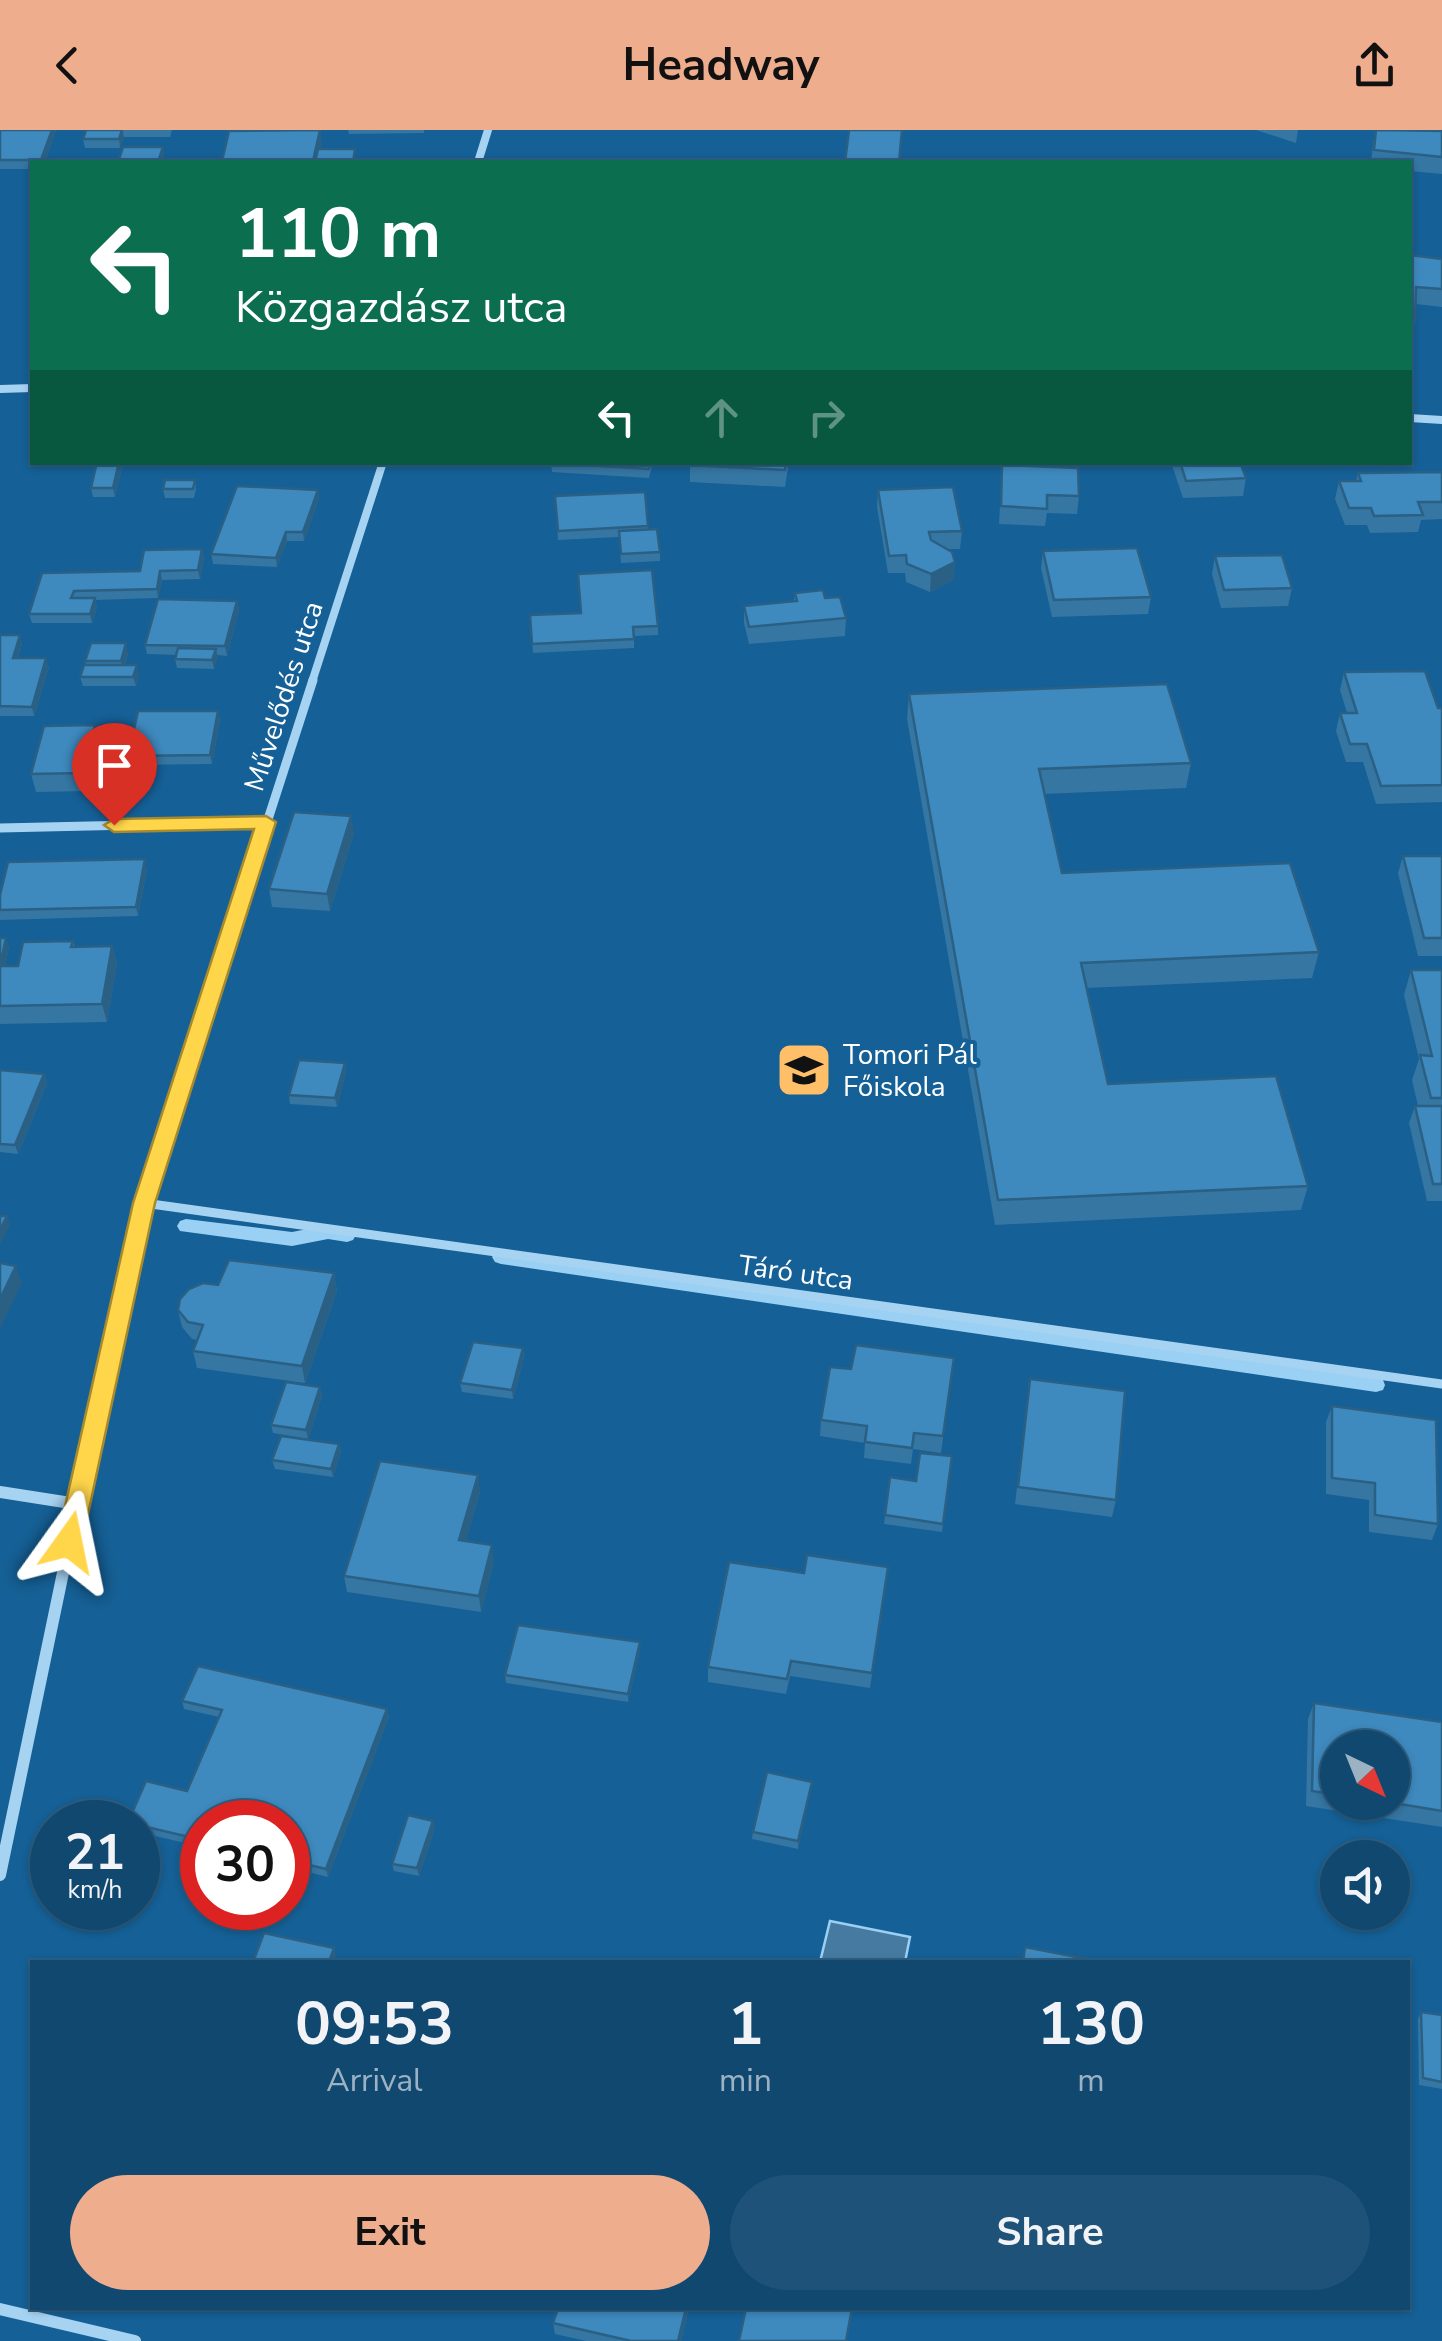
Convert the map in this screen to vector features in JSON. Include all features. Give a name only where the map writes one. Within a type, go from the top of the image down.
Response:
[{"type":"street","points":[[479,160],[488,130]]},
{"type":"street","points":[[0,389],[30,388]]},
{"type":"street","points":[[1412,418],[1442,420]]},
{"type":"street","name":"Művelődés utca","points":[[0,1875],[144,1203],[382,465]]},
{"type":"street","points":[[0,828],[266,822]]},
{"type":"street","name":"Táró utca","points":[[144,1203],[1442,1384]]},
{"type":"street","points":[[0,1492],[77,1504]]},
{"type":"street","points":[[0,2309],[135,2341]]},
{"type":"water","points":[[830,1921],[910,1937],[905,1960],[820,1960]]},
{"type":"building","points":[[0,130],[52,130],[41,160],[0,160]]},
{"type":"building","points":[[86,130],[122,130],[119,139],[83,139]]},
{"type":"building","points":[[320,130],[313,160],[222,160],[229,131]]},
{"type":"building","points":[[849,130],[902,130],[899,160],[845,160]]},
{"type":"building","points":[[1376,130],[1442,131],[1442,157],[1374,150]]},
{"type":"building","points":[[123,147],[163,147],[159,160],[119,160]]},
{"type":"building","points":[[318,149],[355,149],[353,160],[315,160]]},
{"type":"building","points":[[1412,255],[1442,259],[1442,289],[1416,287],[1415,321]]},
{"type":"building","points":[[96,465],[118,465],[113,488],[91,488]]},
{"type":"building","points":[[584,465],[650,465],[649,469]]},
{"type":"building","points":[[690,465],[786,465],[785,470]]},
{"type":"building","points":[[1002,465],[1078,468],[1079,496],[1047,495],[1047,509],[1001,506]]},
{"type":"building","points":[[1181,465],[1241,465],[1246,478],[1186,481]]},
{"type":"building","points":[[1442,472],[1442,502],[1418,502],[1423,515],[1374,516],[1371,508],[1349,508],[1339,481],[1361,481],[1358,473]]},
{"type":"building","points":[[165,480],[195,480],[193,489],[163,489]]},
{"type":"building","points":[[237,486],[318,490],[303,532],[286,532],[276,558],[211,554]]},
{"type":"building","points":[[953,487],[962,531],[929,532],[931,540],[952,552],[955,562],[931,574],[907,564],[906,555],[889,556],[878,490]]},
{"type":"building","points":[[645,492],[648,526],[558,531],[555,496]]},
{"type":"building","points":[[657,529],[660,552],[621,554],[619,531]]},
{"type":"building","points":[[1137,548],[1151,597],[1054,600],[1043,551]]},
{"type":"building","points":[[202,549],[198,570],[160,571],[157,589],[74,591],[71,598],[95,598],[90,614],[29,614],[42,573],[140,571],[144,550]]},
{"type":"building","points":[[1282,555],[1292,588],[1224,590],[1215,556]]},
{"type":"building","points":[[652,570],[658,626],[633,627],[634,639],[532,644],[530,615],[581,613],[578,574]]},
{"type":"building","points":[[823,590],[825,598],[840,597],[846,618],[749,627],[744,606],[797,601],[795,593]]},
{"type":"building","points":[[158,599],[237,601],[225,646],[145,645]]},
{"type":"building","points":[[0,635],[20,635],[13,658],[46,658],[32,707],[0,706]]},
{"type":"building","points":[[91,643],[126,643],[121,661],[85,661]]},
{"type":"building","points":[[178,648],[216,649],[212,660],[175,659]]},
{"type":"building","points":[[84,665],[137,665],[133,677],[80,677]]},
{"type":"building","points":[[1425,671],[1438,708],[1442,708],[1442,785],[1381,786],[1367,744],[1350,744],[1340,713],[1357,713],[1344,672]]},
{"type":"building","points":[[1167,684],[1191,763],[1039,769],[1062,873],[1290,863],[1319,952],[1081,963],[1108,1084],[1276,1076],[1308,1186],[998,1200],[909,694]]},
{"type":"building","points":[[138,711],[218,711],[210,755],[128,756]]},
{"type":"building","points":[[95,725],[83,773],[31,774],[44,726]]},
{"type":"building","points":[[294,812],[351,816],[327,894],[269,889]]},
{"type":"building","points":[[1403,856],[1442,856],[1442,938],[1424,938]]},
{"type":"building","points":[[145,859],[136,907],[0,910],[8,862]]},
{"type":"building","points":[[0,938],[6,938],[0,966]]},
{"type":"building","points":[[73,941],[71,947],[112,946],[102,1004],[0,1006],[0,966],[18,966],[23,942]]},
{"type":"building","points":[[1411,970],[1442,970],[1442,1098],[1431,1098],[1420,1055],[1432,1056]]},
{"type":"building","points":[[299,1060],[345,1063],[335,1098],[289,1095]]},
{"type":"building","points":[[0,1070],[44,1074],[15,1145],[0,1144]]},
{"type":"building","points":[[1415,1106],[1442,1106],[1442,1184],[1433,1184]]},
{"type":"building","points":[[229,1260],[334,1273],[302,1366],[193,1351],[203,1325],[188,1322],[178,1310],[180,1299],[189,1289],[203,1283],[218,1285]]},
{"type":"building","points":[[0,1263],[16,1266],[0,1299]]},
{"type":"building","points":[[473,1342],[523,1348],[512,1390],[460,1383]]},
{"type":"building","points":[[856,1345],[954,1358],[943,1436],[914,1433],[912,1448],[865,1442],[867,1426],[821,1420],[830,1367],[851,1369]]},
{"type":"building","points":[[1030,1379],[1125,1391],[1116,1500],[1018,1487]]},
{"type":"building","points":[[286,1382],[320,1387],[306,1430],[271,1425]]},
{"type":"building","points":[[1332,1406],[1436,1420],[1438,1524],[1375,1515],[1375,1483],[1332,1478]]},
{"type":"building","points":[[281,1436],[339,1444],[331,1469],[272,1460]]},
{"type":"building","points":[[920,1453],[952,1456],[943,1524],[885,1515],[890,1477],[916,1481]]},
{"type":"building","points":[[380,1461],[478,1475],[459,1540],[492,1545],[479,1596],[344,1576]]},
{"type":"building","points":[[807,1555],[888,1567],[872,1673],[791,1661],[787,1679],[708,1667],[729,1562],[804,1573]]},
{"type":"building","points":[[518,1625],[640,1642],[628,1694],[505,1675]]},
{"type":"building","points":[[198,1666],[387,1709],[326,1869],[310,1865],[310,1800],[180,1800],[180,1835],[160,1830],[160,1800],[138,1800],[146,1781],[187,1791],[222,1710],[182,1701]]},
{"type":"building","points":[[1314,1703],[1442,1722],[1442,1811],[1410,1806],[1410,1730],[1320,1730],[1320,1792],[1312,1791]]},
{"type":"building","points":[[767,1772],[812,1782],[798,1841],[753,1832]]},
{"type":"building","points":[[408,1815],[433,1821],[417,1868],[392,1864]]},
{"type":"building","points":[[264,1933],[334,1948],[330,1960],[254,1960]]},
{"type":"building","points":[[1025,1947],[1092,1960],[1023,1960]]},
{"type":"building","points":[[1421,2012],[1442,2015],[1442,2082],[1423,2078]]},
{"type":"building","points":[[557,2310],[686,2310],[678,2341],[631,2341],[553,2323]]},
{"type":"building","points":[[746,2310],[852,2310],[846,2341],[739,2341]]},
{"type":"waterway","points":[[186,1226],[292,1239],[328,1232],[347,1235]]},
{"type":"waterway","points":[[501,1257],[1376,1385]]},
{"type":"place","name":"Tomori Pál Főiskola","points":[[804,1070]]},
{"type":"route","points":[[69,1542],[144,1203],[266,822],[114,825]]}]
